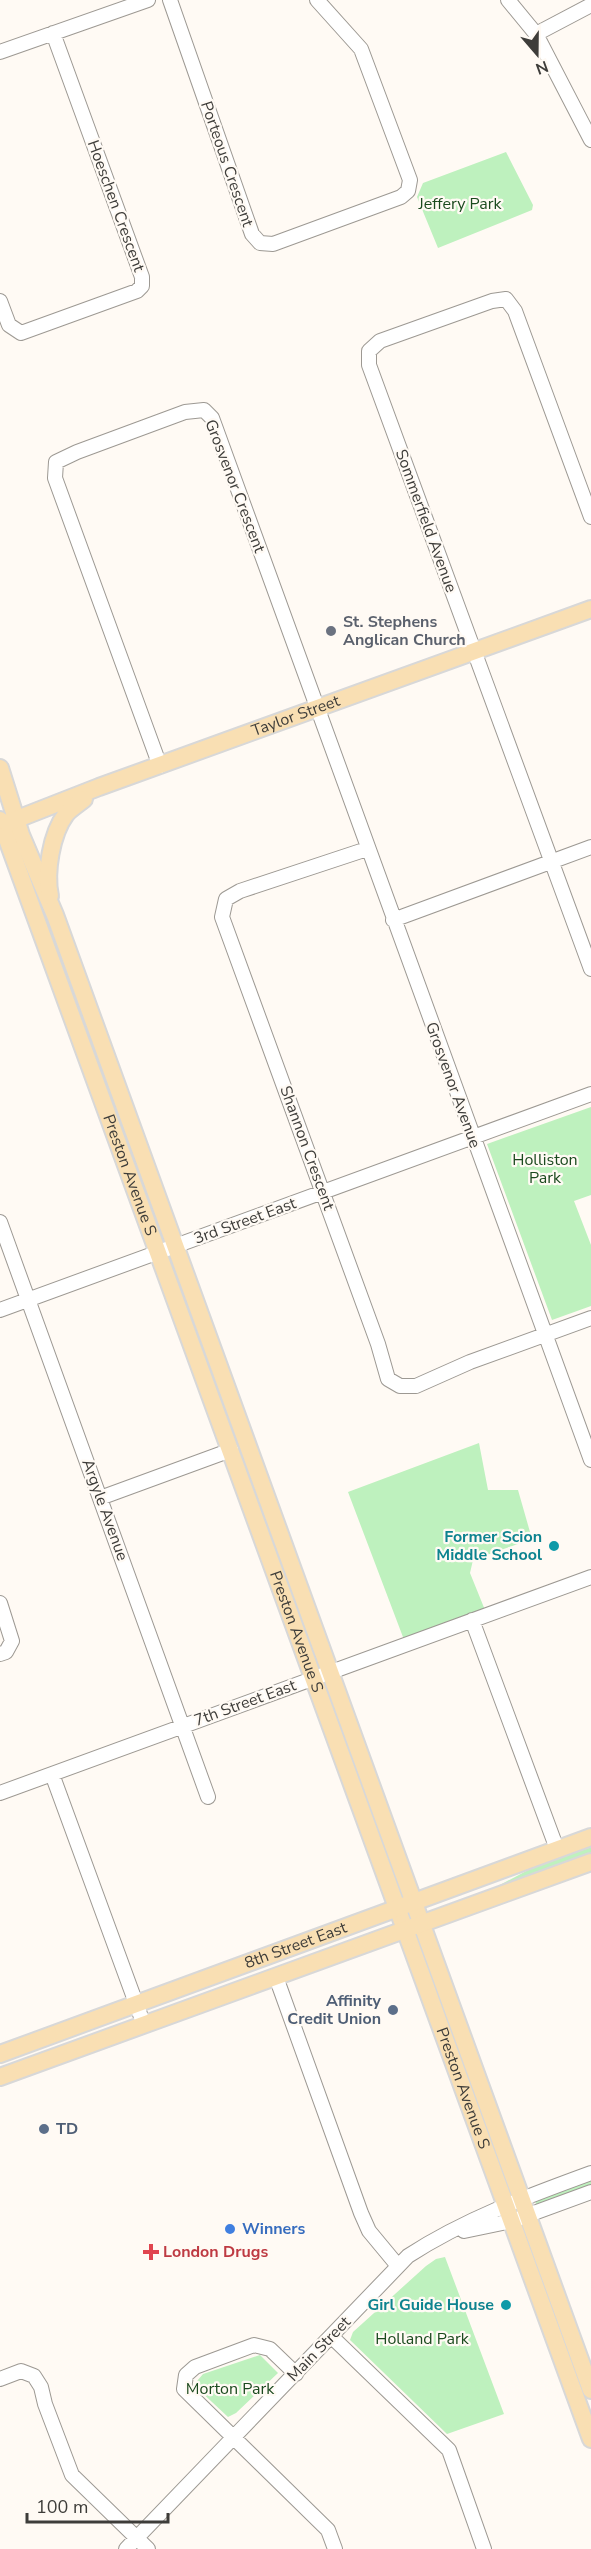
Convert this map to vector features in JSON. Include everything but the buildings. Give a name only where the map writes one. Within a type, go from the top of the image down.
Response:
[{"type":"main road","name":"Taylor Street","points":[[5,823],[591,609]]},
{"type":"main road","points":[[0,768],[5,823]]},
{"type":"main road","points":[[55,915],[48,886],[51,846],[66,814],[99,787]]},
{"type":"main road","name":"Preston Avenue S","points":[[5,823],[55,915],[416,1903],[591,2439]]},
{"type":"main road","name":"Preston Avenue S","points":[[5,823],[158,1251],[406,1929],[514,2201]]},
{"type":"main road","name":"8th Street East","points":[[0,2054],[591,1837]]},
{"type":"main road","name":"8th Street East","points":[[0,2077],[591,1862]]},
{"type":"main road","name":"Preston Avenue S","points":[[519,2218],[591,2390]]},
{"type":"street","points":[[0,52],[148,0]]},
{"type":"street","name":"Porteous Crescent","points":[[170,0],[252,234],[260,243],[273,244],[401,197],[408,191],[410,180],[361,50],[317,0]]},
{"type":"street","points":[[508,0],[536,34],[591,140]]},
{"type":"street","points":[[536,34],[591,4]]},
{"type":"street","name":"Hoeschen Crescent","points":[[0,301],[9,325],[21,333],[137,291],[142,286],[142,277],[53,33]]},
{"type":"street","name":"Sommerfield Avenue","points":[[591,517],[515,311],[506,299],[443,318],[380,341],[369,351],[369,365],[591,969]]},
{"type":"street","name":"Grosvenor Crescent","points":[[160,766],[56,478],[56,462],[185,412],[204,410],[212,418],[317,709]]},
{"type":"street","name":"Grosvenor Avenue","points":[[317,709],[591,1460]]},
{"type":"street","points":[[393,920],[591,847]]},
{"type":"street","name":"Shannon Crescent","points":[[367,849],[240,891],[226,899],[222,917],[378,1344],[388,1379],[400,1386],[416,1386],[471,1362],[545,1335]]},
{"type":"street","name":"3rd Street East","points":[[0,1310],[591,1095]]},
{"type":"street","name":"Argyle Avenue","points":[[0,1222],[207,1797]]},
{"type":"street","points":[[545,1335],[591,1318]]},
{"type":"street","points":[[100,1498],[231,1450]]},
{"type":"street","name":"7th Street East","points":[[0,1793],[591,1577]]},
{"type":"street","points":[[0,1603],[12,1641],[6,1652],[0,1654]]},
{"type":"street","points":[[472,1620],[557,1849]]},
{"type":"street","points":[[52,1774],[144,2025]]},
{"type":"street","points":[[276,1977],[369,2231],[398,2266]]},
{"type":"street","name":"Main Street","points":[[126,2549],[408,2256],[444,2235],[514,2201],[591,2173]]},
{"type":"street","name":"Main Street","points":[[444,2235],[519,2218],[591,2192]]},
{"type":"street","points":[[332,2337],[449,2450],[484,2549]]},
{"type":"street","points":[[296,2374],[270,2349],[254,2345],[195,2367],[186,2374],[184,2389],[328,2530],[335,2549]]},
{"type":"street","points":[[0,2379],[21,2371],[34,2376],[41,2387],[48,2413],[72,2475],[148,2549]]},
{"type":"green space","name":"Jeffery Park","points":[[506,152],[533,205],[532,210],[438,248],[417,197],[423,183]]},
{"type":"green space","name":"Holliston Park","points":[[591,1107],[591,1195],[574,1201],[591,1245],[591,1306],[552,1320],[487,1144]]},
{"type":"green space","points":[[479,1443],[488,1490],[518,1490],[532,1539],[473,1560],[470,1573],[487,1615],[406,1645],[348,1492]]},
{"type":"green space","points":[[591,1847],[591,1855],[496,1889],[530,1869]]},
{"type":"green space","points":[[591,2178],[591,2186],[536,2204],[535,2200]]},
{"type":"green space","name":"Holland Park","points":[[445,2257],[504,2414],[447,2434],[350,2340],[353,2332],[426,2266],[436,2259]]},
{"type":"green space","name":"Morton Park","points":[[260,2355],[278,2373],[236,2413],[228,2417],[196,2387],[197,2381],[203,2374]]},
{"type":"place","name":"St. Stephens Anglican Church","points":[[331,631]]},
{"type":"place","name":"Former Scion Middle School","points":[[554,1546]]},
{"type":"place","name":"Affinity Credit Union","points":[[393,2010]]},
{"type":"place","name":"TD","points":[[44,2129]]},
{"type":"place","name":"Winners","points":[[230,2229]]},
{"type":"place","name":"London Drugs","points":[[151,2252]]},
{"type":"place","name":"Girl Guide House","points":[[506,2305]]}]
